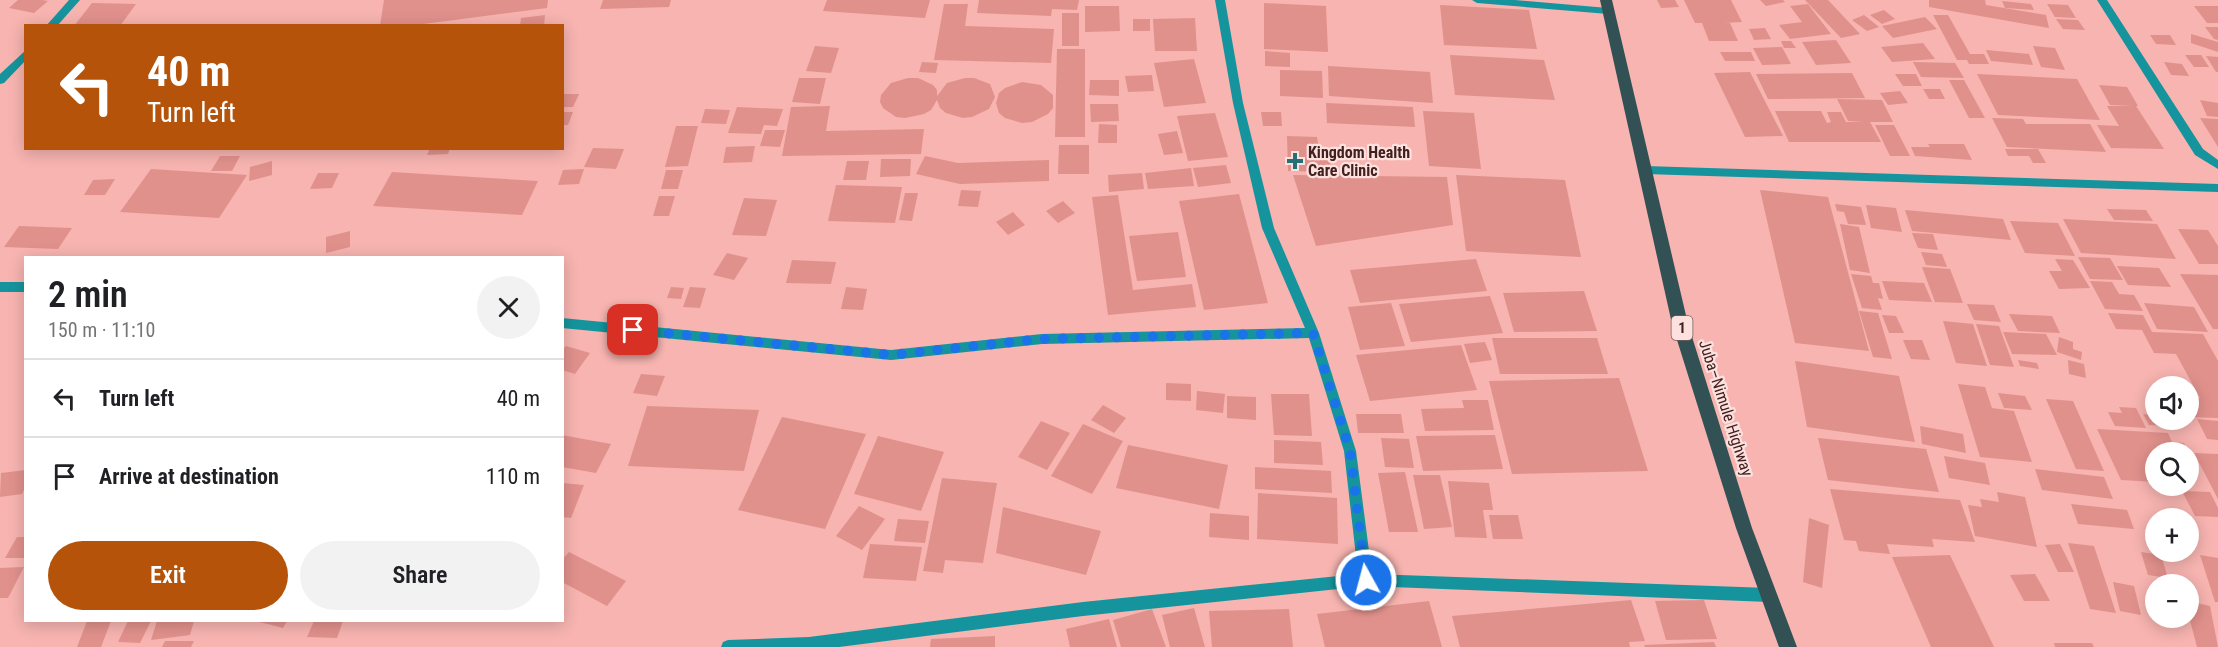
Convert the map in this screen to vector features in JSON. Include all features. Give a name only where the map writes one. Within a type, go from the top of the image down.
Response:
[{"type":"main road","name":"Juba–Nimule Highway","points":[[1607,5],[1680,324],[1744,528],[1788,647]]},
{"type":"street","points":[[53,24],[75,0]]},
{"type":"street","points":[[1221,0],[1238,103],[1268,228],[1313,333],[1350,451],[1366,580]]},
{"type":"street","points":[[1477,0],[1607,5]]},
{"type":"street","points":[[2102,0],[2199,152],[2218,165]]},
{"type":"street","points":[[0,80],[24,54]]},
{"type":"street","points":[[1645,170],[2218,188]]},
{"type":"street","points":[[0,287],[24,287]]},
{"type":"street","points":[[564,323],[891,355],[1042,339],[1313,333]]},
{"type":"street","points":[[728,647],[808,644],[1083,609],[1366,580],[1769,594]]},
{"type":"building","points":[[18,0],[48,1],[34,13],[9,8]]},
{"type":"building","points":[[384,0],[548,0],[547,8],[423,24],[380,24]]},
{"type":"building","points":[[603,0],[671,0],[669,7],[600,9]]},
{"type":"building","points":[[827,0],[930,0],[925,18],[823,11]]},
{"type":"building","points":[[979,0],[1079,0],[1077,10],[1052,9],[1051,16],[977,13]]},
{"type":"building","points":[[1657,0],[1675,0],[1679,7],[1661,8]]},
{"type":"building","points":[[1684,0],[1731,0],[1742,22],[1723,23],[1730,23],[1738,41],[1709,41],[1702,23],[1695,23]]},
{"type":"building","points":[[1760,0],[1783,0],[1785,2],[1766,6]]},
{"type":"building","points":[[1805,0],[1828,0],[1860,34],[1841,38]]},
{"type":"building","points":[[1929,0],[1985,0],[1986,5],[2046,15],[2049,28],[1929,7]]},
{"type":"building","points":[[2002,1],[2031,4],[2034,10],[2005,8]]},
{"type":"building","points":[[92,3],[136,4],[121,24],[76,24]]},
{"type":"building","points":[[1264,3],[1326,6],[1328,52],[1264,49]]},
{"type":"building","points":[[944,4],[968,4],[965,26],[1054,29],[1051,63],[934,60]]},
{"type":"building","points":[[1808,4],[1831,34],[1790,39],[1779,25],[1802,22],[1790,6]]},
{"type":"building","points":[[2047,4],[2068,5],[2076,18],[2055,17]]},
{"type":"building","points":[[1440,5],[1529,10],[1537,49],[1444,45]]},
{"type":"building","points":[[1085,6],[1119,6],[1120,31],[1085,32]]},
{"type":"building","points":[[2194,6],[2218,6],[2218,23],[2207,23]]},
{"type":"building","points":[[1884,10],[1895,19],[1882,24],[1870,15]]},
{"type":"building","points":[[1062,13],[1079,13],[1079,46],[1062,46]]},
{"type":"building","points":[[545,15],[544,24],[520,24],[521,18]]},
{"type":"building","points":[[1864,15],[1879,27],[1867,31],[1852,20]]},
{"type":"building","points":[[1933,15],[1948,15],[1970,54],[1984,54],[1989,64],[1969,64],[1967,60],[1957,60]]},
{"type":"building","points":[[1925,17],[1937,29],[1893,38],[1882,26]]},
{"type":"building","points":[[1195,18],[1197,51],[1155,51],[1153,19]]},
{"type":"building","points":[[1133,19],[1150,19],[1150,31],[1133,31]]},
{"type":"building","points":[[2056,19],[2078,20],[2085,30],[2063,29]]},
{"type":"building","points":[[2205,27],[2218,27],[2218,40],[2214,39]]},
{"type":"building","points":[[1765,28],[1771,39],[1754,40],[1749,29]]},
{"type":"building","points":[[2191,34],[2218,42],[2218,52],[2191,43]]},
{"type":"building","points":[[2150,35],[2170,35],[2176,45],[2156,44]]},
{"type":"building","points":[[1836,40],[1851,63],[1816,65],[1802,42]]},
{"type":"building","points":[[1781,41],[1791,41],[1796,48],[1784,48]]},
{"type":"building","points":[[1923,43],[1935,59],[1892,62],[1881,47]]},
{"type":"building","points":[[815,46],[839,48],[831,73],[806,71]]},
{"type":"building","points":[[2033,46],[2055,48],[2065,70],[2041,67]]},
{"type":"building","points":[[1782,47],[1791,64],[1762,65],[1753,48]]},
{"type":"building","points":[[1057,49],[1085,49],[1085,137],[1055,137]]},
{"type":"building","points":[[1986,50],[2029,54],[2033,65],[1991,61]]},
{"type":"building","points":[[1265,51],[1290,53],[1290,67],[1265,66]]},
{"type":"building","points":[[1720,52],[1751,52],[1755,61],[1725,61]]},
{"type":"building","points":[[1450,55],[1544,60],[1555,100],[1455,95]]},
{"type":"building","points":[[2185,55],[2201,55],[2209,67],[2194,67]]},
{"type":"building","points":[[2206,56],[2218,57],[2218,72],[2216,72]]},
{"type":"building","points":[[1194,59],[1206,103],[1164,107],[1154,63]]},
{"type":"building","points":[[922,62],[938,63],[936,73],[919,72]]},
{"type":"building","points":[[1913,62],[1955,63],[1964,78],[1921,77]]},
{"type":"building","points":[[2164,62],[2182,64],[2189,76],[2171,75]]},
{"type":"building","points":[[1328,66],[1430,72],[1433,103],[1329,96]]},
{"type":"building","points":[[1280,70],[1322,71],[1323,98],[1280,96]]},
{"type":"building","points":[[1750,72],[1783,136],[1745,137],[1714,73]]},
{"type":"building","points":[[1852,73],[1865,98],[1768,99],[1756,74]]},
{"type":"building","points":[[1895,74],[1916,74],[1922,86],[1903,86]]},
{"type":"building","points":[[1977,74],[2077,79],[2100,120],[1998,115]]},
{"type":"building","points":[[1152,75],[1154,91],[1128,92],[1125,76]]},
{"type":"building","points":[[799,78],[826,78],[820,104],[792,102]]},
{"type":"building","points":[[908,78],[918,78],[933,85],[937,90],[937,96],[947,83],[974,78],[990,84],[995,97],[989,109],[972,117],[963,118],[946,113],[940,108],[937,100],[931,110],[924,114],[905,118],[896,117],[883,108],[880,102],[881,95],[891,83]]},
{"type":"building","points":[[1090,80],[1119,80],[1119,96],[1089,95]]},
{"type":"building","points":[[1949,80],[1964,80],[1985,118],[1969,118]]},
{"type":"building","points":[[1022,82],[1041,85],[1053,95],[1053,108],[1048,114],[1032,122],[1022,123],[1005,118],[999,113],[996,103],[999,93],[1005,88]]},
{"type":"building","points":[[2099,85],[2127,87],[2138,106],[2136,106],[2164,149],[2111,148],[2097,125],[2119,126],[2107,106],[2133,106],[2110,105]]},
{"type":"building","points":[[1923,89],[1940,89],[1945,99],[1929,99]]},
{"type":"building","points":[[1900,91],[1908,103],[1888,105],[1880,93]]},
{"type":"building","points":[[564,94],[579,94],[573,107],[564,107]]},
{"type":"building","points":[[1837,99],[1882,100],[1893,122],[1870,122],[1881,142],[1789,142],[1775,111],[1821,111],[1827,123],[1831,122],[1827,112],[1841,112],[1846,122],[1864,122],[1848,121]]},
{"type":"building","points":[[2200,100],[2218,103],[2218,117],[2207,116]]},
{"type":"building","points":[[1326,103],[1413,107],[1415,127],[1327,123]]},
{"type":"building","points":[[1090,104],[1118,104],[1119,121],[1091,122]]},
{"type":"building","points":[[830,106],[826,131],[924,129],[921,154],[782,156],[791,107]]},
{"type":"building","points":[[737,107],[783,109],[777,126],[764,125],[761,134],[728,133]]},
{"type":"building","points":[[705,109],[730,110],[726,124],[701,123]]},
{"type":"building","points":[[1423,111],[1474,113],[1481,169],[1429,166]]},
{"type":"building","points":[[564,112],[573,112],[568,125],[564,125]]},
{"type":"building","points":[[1261,112],[1281,112],[1282,126],[1263,126]]},
{"type":"building","points":[[1215,113],[1228,157],[1188,161],[1177,116]]},
{"type":"building","points":[[1992,118],[2023,119],[2026,124],[2090,124],[2106,152],[2007,147]]},
{"type":"building","points":[[2200,118],[2218,119],[2218,147]]},
{"type":"building","points":[[1099,124],[1117,125],[1117,143],[1098,143]]},
{"type":"building","points":[[1875,125],[1894,125],[1910,156],[1890,156]]},
{"type":"building","points":[[676,126],[698,126],[688,166],[665,167]]},
{"type":"building","points":[[765,130],[785,130],[780,147],[760,146]]},
{"type":"building","points":[[1177,131],[1183,153],[1164,155],[1158,134]]},
{"type":"building","points":[[1287,136],[1317,137],[1319,149],[1329,150],[1331,172],[1288,171]]},
{"type":"building","points":[[1928,144],[1964,144],[1972,160],[1915,156],[1911,147],[1930,147]]},
{"type":"building","points":[[1059,145],[1089,145],[1089,174],[1058,174]]},
{"type":"building","points":[[755,146],[752,162],[723,163],[726,147]]},
{"type":"building","points":[[593,148],[624,149],[616,169],[584,167]]},
{"type":"building","points":[[2005,149],[2038,149],[2046,163],[2033,163],[2029,156],[2008,156]]},
{"type":"building","points":[[429,150],[449,150],[448,154],[427,155]]},
{"type":"building","points":[[220,156],[240,156],[232,171],[211,171]]},
{"type":"building","points":[[925,156],[958,163],[1049,160],[1049,181],[960,184],[916,174]]},
{"type":"building","points":[[881,159],[911,159],[910,176],[880,177]]},
{"type":"building","points":[[272,161],[272,175],[249,181],[250,167]]},
{"type":"building","points":[[847,161],[869,161],[866,180],[843,180]]},
{"type":"building","points":[[1226,165],[1231,183],[1198,187],[1193,168]]},
{"type":"building","points":[[1191,168],[1194,186],[1148,189],[1145,173]]},
{"type":"building","points":[[151,169],[247,175],[219,218],[120,212]]},
{"type":"building","points":[[584,169],[579,184],[558,185],[563,170]]},
{"type":"building","points":[[666,170],[683,170],[678,189],[661,189]]},
{"type":"building","points":[[392,172],[538,181],[522,215],[373,206]]},
{"type":"building","points":[[318,173],[339,173],[332,188],[310,189]]},
{"type":"building","points":[[1142,173],[1144,189],[1109,192],[1108,175]]},
{"type":"building","points":[[1293,175],[1447,177],[1453,225],[1316,246]]},
{"type":"building","points":[[1456,175],[1565,180],[1581,257],[1466,251]]},
{"type":"building","points":[[115,179],[105,195],[84,195],[93,180]]},
{"type":"building","points":[[836,185],[902,187],[895,223],[828,221]]},
{"type":"building","points":[[961,190],[981,191],[978,207],[958,206]]},
{"type":"building","points":[[1760,190],[1828,197],[1869,351],[1795,343]]},
{"type":"building","points":[[905,193],[918,193],[912,221],[899,220]]},
{"type":"building","points":[[1239,194],[1268,303],[1204,310],[1179,201]]},
{"type":"building","points":[[1118,195],[1133,290],[1192,284],[1196,307],[1108,315],[1092,197]]},
{"type":"building","points":[[659,196],[675,196],[669,216],[653,216]]},
{"type":"building","points":[[744,198],[777,200],[766,236],[732,235]]},
{"type":"building","points":[[1063,201],[1075,213],[1058,223],[1046,211]]},
{"type":"building","points":[[1835,204],[1861,207],[1866,225],[1848,224],[1844,212],[1837,211]]},
{"type":"building","points":[[1866,205],[1896,208],[1902,232],[1871,228]]},
{"type":"building","points":[[2107,209],[2146,210],[2153,221],[2114,220]]},
{"type":"building","points":[[1905,210],[2003,219],[2011,240],[1912,231]]},
{"type":"building","points":[[1013,212],[1025,225],[1008,235],[996,222]]},
{"type":"building","points":[[2063,219],[2157,224],[2176,259],[2081,253]]},
{"type":"building","points":[[2010,221],[2058,223],[2075,256],[2025,253]]},
{"type":"building","points":[[1840,224],[1859,227],[1870,273],[1850,270]]},
{"type":"building","points":[[19,226],[72,228],[58,249],[4,247]]},
{"type":"building","points":[[2178,229],[2208,230],[2218,246],[2218,264],[2199,264]]},
{"type":"building","points":[[350,231],[350,247],[326,253],[326,237]]},
{"type":"building","points":[[1178,232],[1186,277],[1137,281],[1129,236]]},
{"type":"building","points":[[1912,233],[1933,234],[1938,250],[1918,248]]},
{"type":"building","points":[[1921,252],[1942,254],[1947,267],[1926,265]]},
{"type":"building","points":[[727,253],[748,258],[734,280],[713,275]]},
{"type":"building","points":[[2078,257],[2110,258],[2123,280],[2090,279]]},
{"type":"building","points":[[1476,259],[1487,291],[1360,303],[1350,270]]},
{"type":"building","points":[[2055,259],[2073,260],[2090,288],[2059,289],[2049,271],[2062,271]]},
{"type":"building","points":[[792,260],[836,262],[831,284],[786,283]]},
{"type":"building","points":[[2117,266],[2159,268],[2171,287],[2128,285]]},
{"type":"building","points":[[1922,267],[1950,269],[1963,303],[1935,302]]},
{"type":"building","points":[[1851,274],[1871,276],[1873,283],[1879,283],[1883,299],[1878,298],[1882,310],[1862,308]]},
{"type":"building","points":[[2180,274],[2218,275],[2218,329],[2213,329]]},
{"type":"building","points":[[1882,281],[1924,283],[1932,302],[1889,300]]},
{"type":"building","points":[[2090,281],[2112,282],[2119,294],[2134,295],[2143,311],[2105,309]]},
{"type":"building","points":[[671,287],[684,288],[681,299],[667,298]]},
{"type":"building","points":[[690,287],[706,288],[700,308],[683,307]]},
{"type":"building","points":[[846,287],[867,289],[863,310],[841,309]]},
{"type":"building","points":[[1584,291],[1597,331],[1514,332],[1503,293]]},
{"type":"building","points":[[1490,296],[1503,333],[1411,342],[1399,304]]},
{"type":"building","points":[[1391,303],[1405,346],[1360,350],[1348,307]]},
{"type":"building","points":[[2144,303],[2194,307],[2208,332],[2157,329]]},
{"type":"building","points":[[1967,304],[1994,305],[2001,322],[1974,320]]},
{"type":"building","points":[[1859,311],[1878,313],[1892,359],[1873,357]]},
{"type":"building","points":[[2108,313],[2143,315],[2152,332],[2203,334],[2218,361],[2218,418],[2199,417],[2199,376],[2188,376],[2176,354],[2154,353],[2142,330],[2116,329]]},
{"type":"building","points":[[2009,314],[2052,316],[2060,333],[2018,331]]},
{"type":"building","points":[[1882,315],[1896,316],[1904,333],[1889,333]]},
{"type":"building","points":[[1943,321],[1973,324],[1987,366],[1956,363]]},
{"type":"building","points":[[1976,324],[1999,326],[2014,367],[1990,365]]},
{"type":"building","points":[[2003,332],[2046,334],[2057,355],[2012,354]]},
{"type":"building","points":[[2059,337],[2073,342],[2073,349],[2082,352],[2081,360],[2057,352]]},
{"type":"building","points":[[1492,338],[1597,338],[1608,374],[1500,374]]},
{"type":"building","points":[[1903,340],[1922,340],[1930,360],[1911,359]]},
{"type":"building","points":[[1485,342],[1492,360],[1470,363],[1464,344]]},
{"type":"building","points":[[1461,345],[1477,390],[1370,401],[1356,355]]},
{"type":"building","points":[[566,346],[590,353],[575,374],[564,371]]},
{"type":"building","points":[[2018,360],[2037,363],[2039,369],[2020,366]]},
{"type":"building","points":[[2068,360],[2084,364],[2086,378],[2069,374]]},
{"type":"building","points":[[1795,361],[1899,376],[1915,442],[1807,427]]},
{"type":"building","points":[[641,374],[665,376],[657,396],[633,393]]},
{"type":"building","points":[[1619,378],[1648,471],[1512,474],[1489,381]]},
{"type":"building","points":[[1166,383],[1191,384],[1191,401],[1166,400]]},
{"type":"building","points":[[1958,384],[1985,387],[1992,408],[2014,411],[2032,462],[1980,457]]},
{"type":"building","points":[[1197,391],[1225,394],[1223,413],[1196,410]]},
{"type":"building","points":[[1998,393],[2025,396],[2032,410],[2004,408]]},
{"type":"building","points":[[1271,394],[1309,394],[1312,436],[1274,435]]},
{"type":"building","points":[[1227,396],[1256,397],[1256,420],[1227,418]]},
{"type":"building","points":[[2046,399],[2073,401],[2104,471],[2076,469]]},
{"type":"building","points":[[1462,400],[1488,400],[1494,430],[1425,431],[1421,409],[1464,408]]},
{"type":"building","points":[[1103,405],[1126,418],[1114,433],[1091,420]]},
{"type":"building","points":[[647,406],[759,410],[744,471],[628,466]]},
{"type":"building","points":[[2119,407],[2136,408],[2145,428],[2115,426],[2108,412],[2122,413]]},
{"type":"building","points":[[1356,414],[1401,414],[1404,433],[1358,433]]},
{"type":"building","points":[[782,417],[866,434],[825,529],[738,510]]},
{"type":"building","points":[[2199,419],[2218,421],[2218,440],[2207,439]]},
{"type":"building","points":[[1041,421],[1070,433],[1047,470],[1018,457]]},
{"type":"building","points":[[1083,424],[1123,441],[1092,494],[1051,476]]},
{"type":"building","points":[[1920,426],[1963,434],[1966,453],[1922,444]]},
{"type":"building","points":[[2097,429],[2168,433],[2172,442],[2145,442],[2145,481],[2121,480]]},
{"type":"building","points":[[564,435],[611,444],[596,473],[564,467]]},
{"type":"building","points":[[1495,435],[1503,469],[1423,471],[1416,436]]},
{"type":"building","points":[[878,436],[944,452],[921,511],[854,494]]},
{"type":"building","points":[[1381,438],[1409,439],[1414,468],[1385,467]]},
{"type":"building","points":[[1818,438],[1926,449],[1939,492],[1828,480]]},
{"type":"building","points":[[1274,440],[1321,442],[1323,465],[1274,463]]},
{"type":"building","points":[[1128,445],[1228,465],[1219,509],[1116,488]]},
{"type":"building","points":[[2199,453],[2218,454],[2218,499],[2199,463]]},
{"type":"building","points":[[1944,456],[1985,463],[1990,485],[1949,478]]},
{"type":"building","points":[[1255,467],[1331,471],[1332,493],[1255,489]]},
{"type":"building","points":[[2035,469],[2104,477],[2113,499],[2042,490]]},
{"type":"building","points":[[24,470],[22,494],[0,497],[1,473]]},
{"type":"building","points":[[1405,472],[1418,532],[1389,532],[1378,473]]},
{"type":"building","points":[[1413,475],[1440,475],[1452,527],[1424,529]]},
{"type":"building","points":[[942,478],[997,483],[983,563],[945,560],[943,573],[923,571]]},
{"type":"building","points":[[1448,481],[1489,483],[1493,510],[1483,510],[1487,538],[1455,537]]},
{"type":"building","points":[[564,483],[584,485],[571,518],[564,517]]},
{"type":"building","points":[[1830,489],[1960,500],[1975,542],[1932,539],[1934,547],[1887,544],[1890,554],[1859,551],[1856,541],[1844,540]]},
{"type":"building","points":[[1997,492],[2025,497],[2037,547],[1975,536],[1968,505],[1982,507],[1980,499],[1999,502]]},
{"type":"building","points":[[2199,492],[2210,492],[2218,508],[2218,517],[2199,516],[2199,508],[2191,508],[2185,496],[2199,496]]},
{"type":"building","points":[[1258,493],[1337,498],[1338,544],[1257,539]]},
{"type":"building","points":[[2071,504],[2127,510],[2134,529],[2078,524]]},
{"type":"building","points":[[859,506],[885,519],[862,550],[836,536]]},
{"type":"building","points":[[1003,507],[1101,531],[1086,575],[996,553]]},
{"type":"building","points":[[1210,513],[1249,516],[1249,540],[1209,537]]},
{"type":"building","points":[[1489,515],[1518,515],[1523,539],[1493,539]]},
{"type":"building","points":[[1809,518],[1829,525],[1822,588],[1803,582]]},
{"type":"building","points":[[898,519],[929,521],[925,543],[894,541]]},
{"type":"building","points":[[17,537],[24,537],[24,558],[5,558]]},
{"type":"building","points":[[2068,543],[2094,546],[2116,613],[2090,609]]},
{"type":"building","points":[[870,544],[922,547],[916,581],[863,578]]},
{"type":"building","points":[[2060,544],[2074,572],[2058,572],[2045,545]]},
{"type":"building","points":[[569,552],[626,581],[607,606],[564,583],[564,558]]},
{"type":"building","points":[[2141,552],[2145,553],[2145,562],[2163,562],[2167,574],[2148,574]]},
{"type":"building","points":[[1950,555],[1994,647],[1931,647],[1892,557]]},
{"type":"building","points":[[2200,555],[2218,558],[2218,602],[2215,602]]},
{"type":"building","points":[[24,567],[8,598],[0,598],[0,568]]},
{"type":"building","points":[[2035,574],[2050,601],[2024,601],[2010,575]]},
{"type":"building","points":[[2113,582],[2134,586],[2141,615],[2120,611]]},
{"type":"building","points":[[1631,600],[1645,641],[1629,642],[1630,647],[1460,647],[1452,616]]},
{"type":"building","points":[[1704,600],[1717,639],[1666,640],[1655,601]]},
{"type":"building","points":[[1429,601],[1442,647],[1325,647],[1317,614]]},
{"type":"building","points":[[2199,604],[2210,606],[2218,647],[2197,647],[2192,628],[2199,628]]},
{"type":"building","points":[[1194,608],[1205,647],[1170,647],[1162,615]]},
{"type":"building","points":[[1152,609],[1166,647],[1121,647],[1113,620]]},
{"type":"building","points":[[1289,609],[1293,647],[1212,647],[1209,611]]},
{"type":"building","points":[[1109,619],[1117,647],[1070,647],[1066,629]]},
{"type":"building","points":[[87,622],[111,622],[101,647],[77,647]]},
{"type":"building","points":[[128,622],[150,622],[140,643],[118,642]]},
{"type":"building","points":[[157,622],[194,622],[190,635],[151,640]]},
{"type":"building","points":[[260,622],[286,622],[283,628]]},
{"type":"building","points":[[314,622],[343,622],[337,638],[307,637]]},
{"type":"building","points":[[995,636],[995,647],[930,647],[931,639]]},
{"type":"building","points":[[165,641],[194,641],[191,647],[162,647]]},
{"type":"building","points":[[1714,642],[1716,647],[1645,647],[1644,645]]},
{"type":"building","points":[[2054,643],[2092,643],[2094,647],[2055,647]]},
{"type":"place","name":"Kingdom Health Care Clinic","points":[[1295,161]]},
{"type":"route","points":[[633,330],[891,355],[1076,337],[1313,333],[1350,451],[1366,580]]}]
